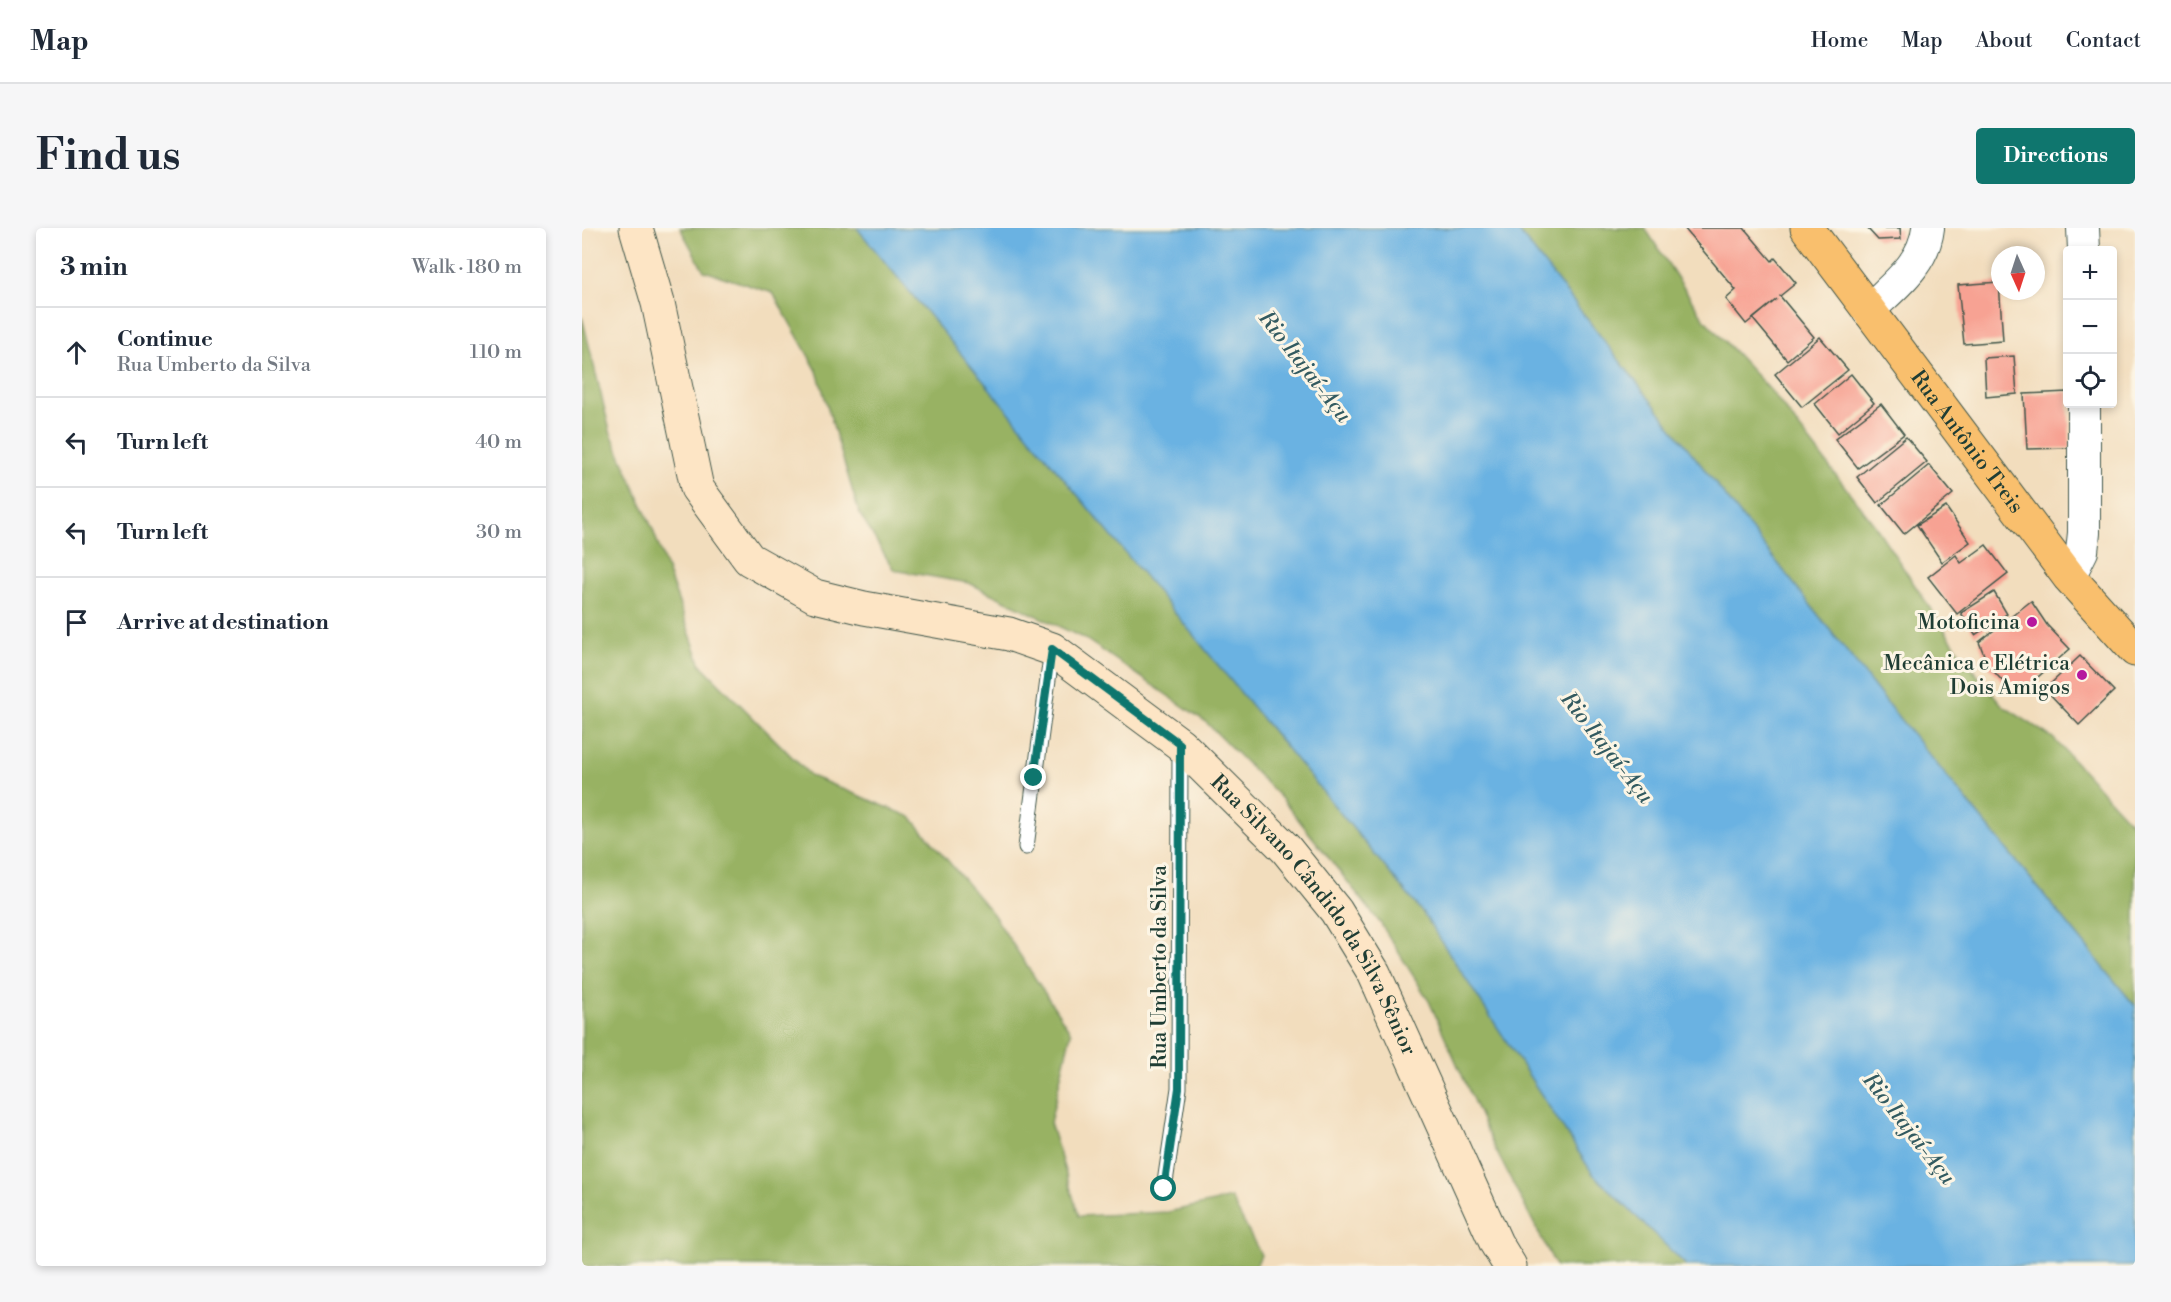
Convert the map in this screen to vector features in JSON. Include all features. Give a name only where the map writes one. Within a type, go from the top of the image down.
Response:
[{"type":"main road","name":"Rua Silvano Cândido da Silva Sênior","points":[[636,228],[658,303],[697,488],[749,559],[815,596],[864,608],[1009,634],[1052,649],[1180,744],[1286,849],[1336,911],[1374,973],[1496,1243],[1510,1266]]},
{"type":"main road","name":"Rua Antônio Treis","points":[[1807,228],[2069,577],[2135,650]]},
{"type":"street","points":[[1868,311],[1912,268],[1926,245],[1928,228]]},
{"type":"street","points":[[2084,228],[2084,246]]},
{"type":"street","points":[[2069,577],[2082,551],[2084,533],[2084,408]]},
{"type":"lane","points":[[1026,847],[1052,649]]},
{"type":"lane","name":"Rua Umberto da Silva","points":[[1164,1189],[1179,1088],[1180,744]]},
{"type":"green space","points":[[680,228],[857,228],[1423,913],[1593,1174],[1687,1266],[1556,1266],[1493,1145],[1429,1001],[1381,924],[1283,800],[1206,722],[1087,640],[969,583],[894,570],[859,513],[817,371],[773,293],[704,271]]},
{"type":"green space","points":[[1516,228],[1645,228],[1704,319],[1771,391],[1876,527],[1966,662],[2003,706],[2053,738],[2135,827],[2135,1006],[1890,707]]},
{"type":"green space","points":[[582,317],[610,431],[653,530],[701,665],[811,776],[911,817],[993,914],[1071,1033],[1050,1123],[1079,1216],[1168,1212],[1231,1198],[1261,1255],[1256,1266],[582,1266]]},
{"type":"water","name":"Rio Itajaí-Açu","points":[[857,228],[1516,228],[1890,707],[2135,1006],[2135,1266],[1687,1266],[1593,1174],[1423,913]]},
{"type":"building","points":[[1684,228],[1744,228],[1772,261],[1775,258],[1796,283],[1780,296],[1814,337],[1787,360],[1753,319],[1777,299],[1746,324],[1726,299],[1736,290]]},
{"type":"building","points":[[1867,228],[1900,228],[1901,239],[1878,240]]},
{"type":"building","points":[[1991,283],[1991,300],[2000,300],[2003,341],[1964,344],[1958,285]]},
{"type":"building","points":[[1820,337],[1848,370],[1802,407],[1775,374]]},
{"type":"building","points":[[2014,356],[2017,394],[1986,397],[1984,358]]},
{"type":"building","points":[[1851,374],[1874,403],[1838,433],[1815,404]]},
{"type":"building","points":[[2063,392],[2063,408],[2069,408],[2070,448],[2027,449],[2024,394]]},
{"type":"building","points":[[1881,404],[1904,434],[1858,468],[1835,439]]},
{"type":"building","points":[[1906,437],[1927,462],[1877,503],[1857,477]]},
{"type":"building","points":[[1929,465],[1953,494],[1904,534],[1881,505]]},
{"type":"building","points":[[1946,507],[1970,542],[1942,562],[1917,525]]},
{"type":"building","points":[[1986,545],[2008,574],[1957,614],[1928,577],[1956,555],[1961,563]]},
{"type":"building","points":[[1994,592],[2007,614],[1975,635],[1961,613]]},
{"type":"building","points":[[2031,601],[2047,625],[2070,649],[2016,696],[1988,665],[1979,642]]},
{"type":"building","points":[[2080,656],[2114,691],[2079,725],[2045,689]]},
{"type":"place","name":"Motoficina","points":[[2032,622]]},
{"type":"place","name":"Mecânica e Elétrica Dois Amigos","points":[[2082,675]]},
{"type":"route","points":[[1034,778],[1052,649],[1180,744],[1179,1088],[1164,1189]]}]
